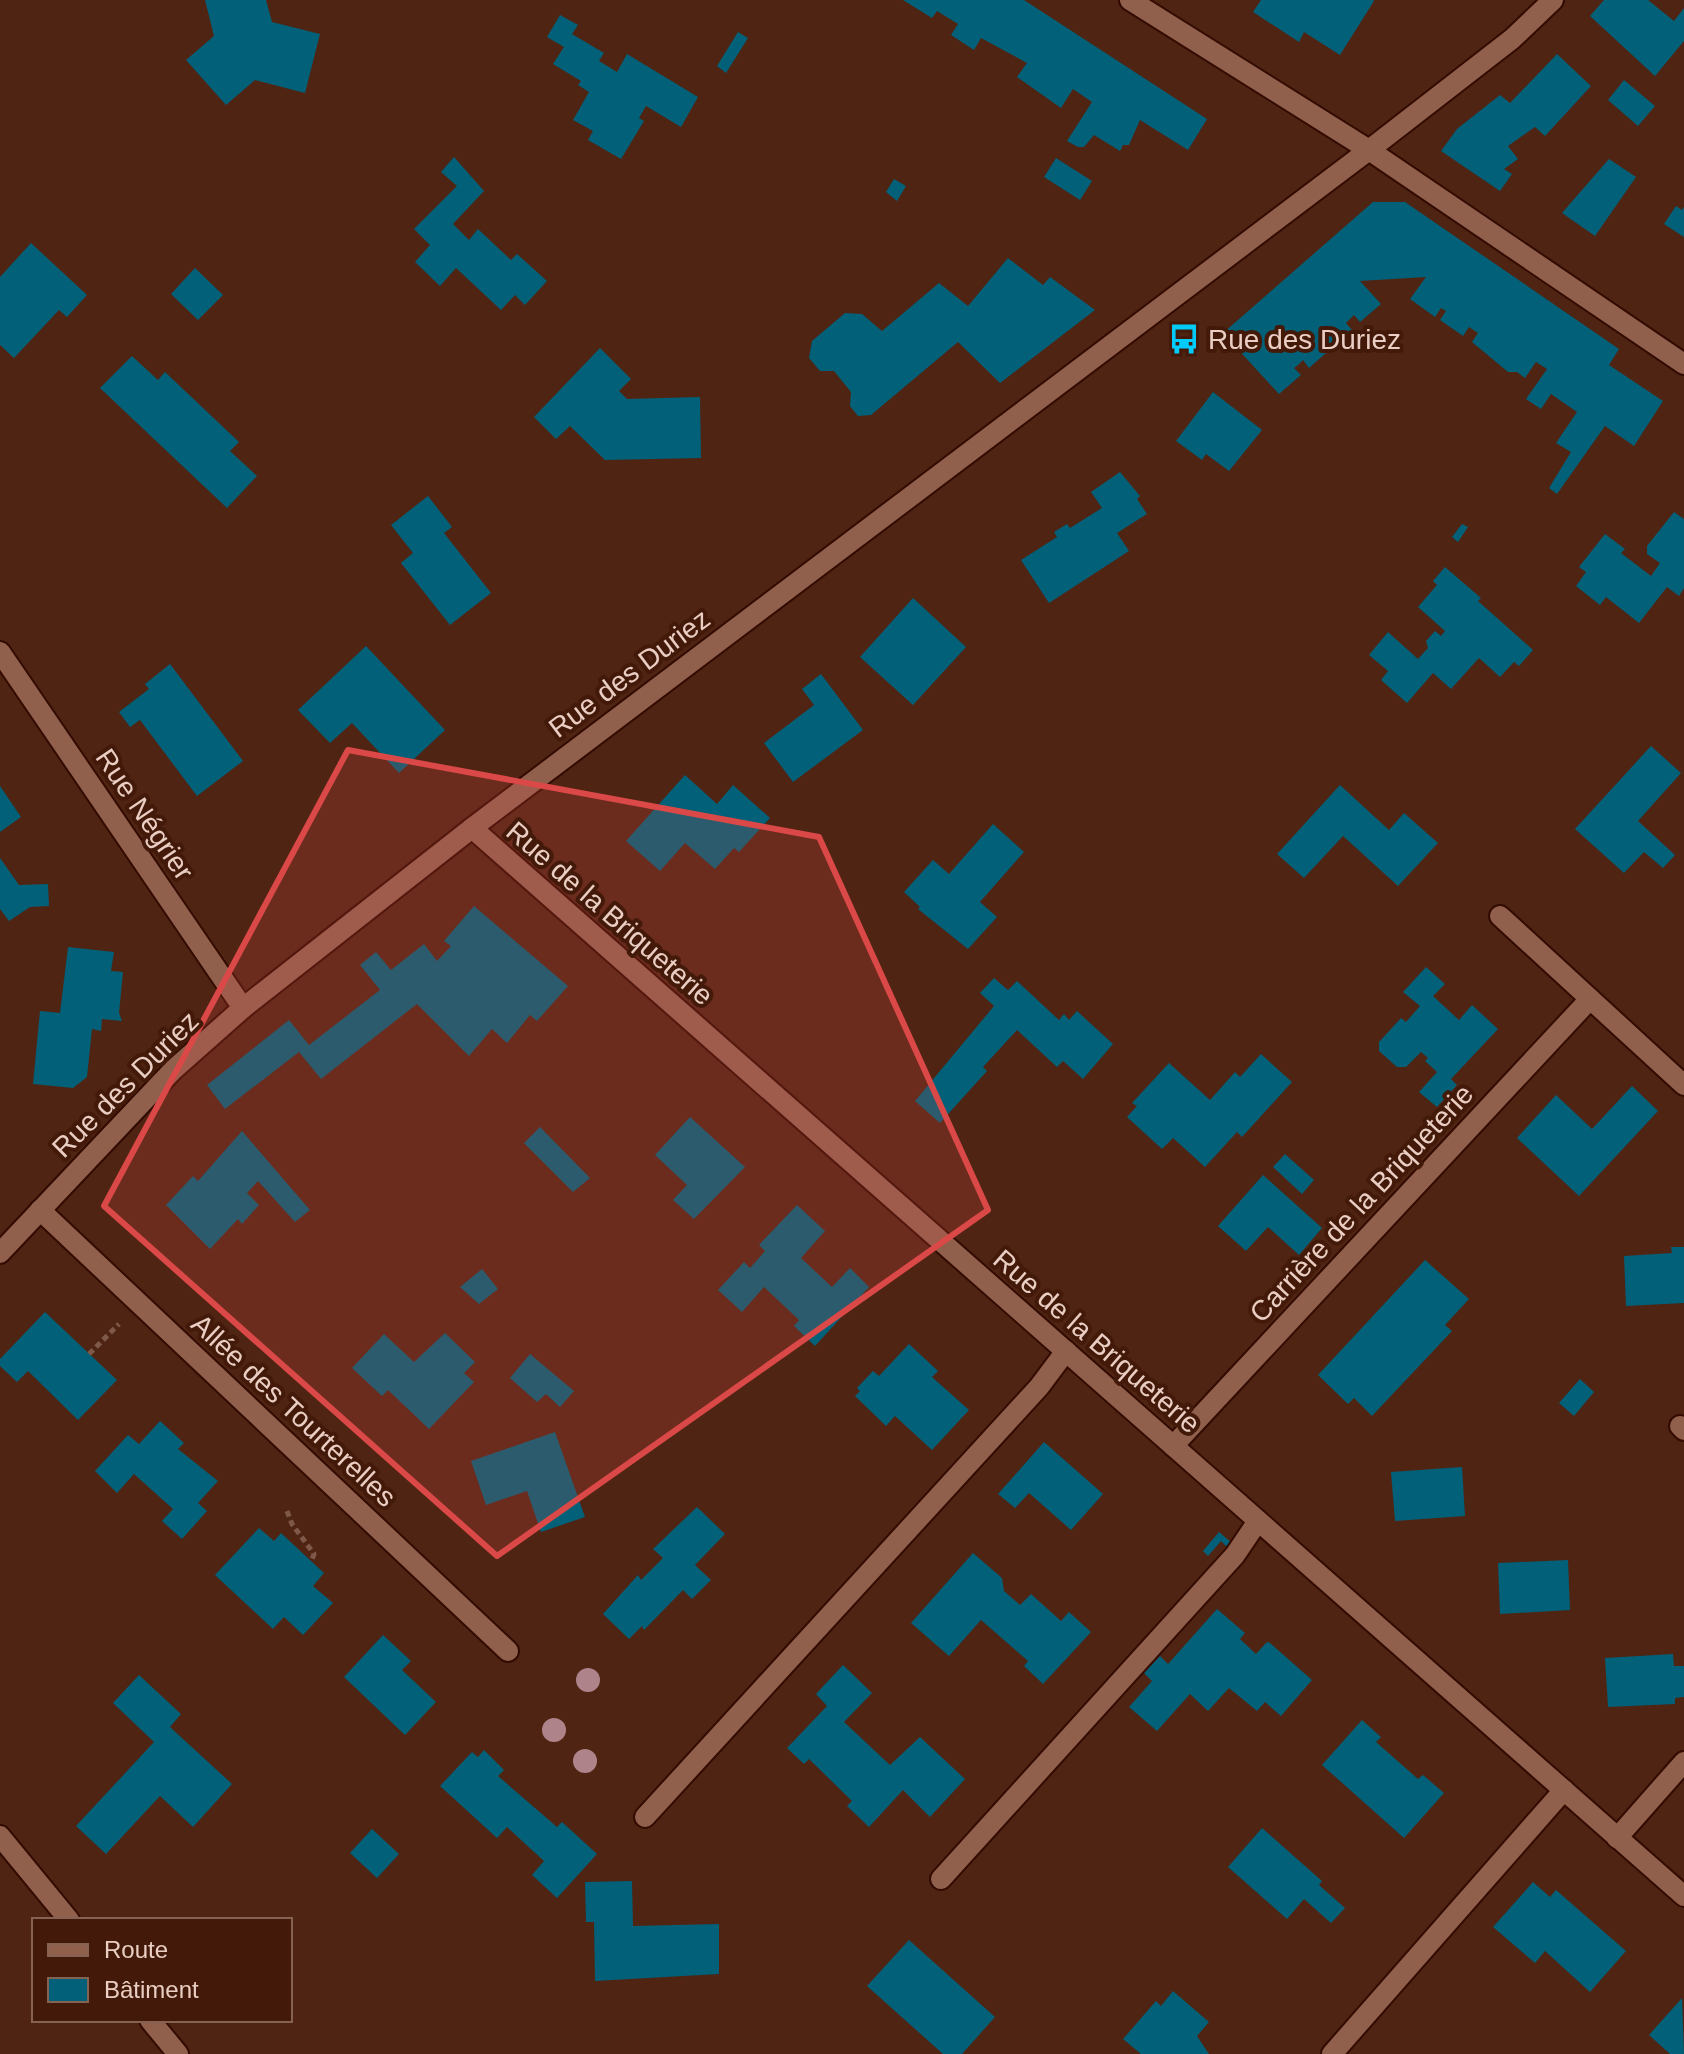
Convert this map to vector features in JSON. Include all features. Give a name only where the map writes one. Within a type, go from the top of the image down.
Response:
[{"type":"street","points":[[1130,0],[1369,150],[1684,364]]},
{"type":"street","name":"Rue des Duriez","points":[[0,1253],[173,1070],[243,1008],[472,828],[1369,150],[1512,39],[1553,0]]},
{"type":"street","name":"Rue Négrier","points":[[0,652],[243,1008]]},
{"type":"street","name":"Rue de la Briqueterie","points":[[472,828],[1684,1896]]},
{"type":"street","points":[[1500,916],[1684,1085]]},
{"type":"street","name":"Carrière de la Briqueterie","points":[[1173,1446],[1590,999]]},
{"type":"street","name":"Allée des Tourterelles","points":[[40,1210],[508,1651]]},
{"type":"street","points":[[645,1817],[1007,1422],[1066,1351]]},
{"type":"street","points":[[941,1879],[1235,1555],[1258,1521]]},
{"type":"street","points":[[1617,1838],[1684,1762]]},
{"type":"street","points":[[1332,2054],[1564,1790]]},
{"type":"street","points":[[0,1836],[67,1918]]},
{"type":"street","points":[[152,2022],[178,2054]]},
{"type":"path","points":[[89,1354],[136,1300]]},
{"type":"path","points":[[287,1511],[292,1524],[314,1554],[311,1562]]},
{"type":"highlighted area","points":[[348,750],[819,837],[988,1210],[497,1556],[104,1206]]},
{"type":"building","points":[[205,0],[266,0],[272,22],[320,34],[305,93],[255,80],[226,105],[186,60],[214,36]]},
{"type":"building","points":[[903,0],[1024,0],[1207,119],[1188,150],[1140,120],[1129,145],[1123,145],[1120,151],[1094,135],[1084,147],[1078,147],[1067,141],[1092,102],[1073,89],[1061,108],[1017,77],[1027,63],[981,38],[974,50],[951,35],[958,24],[937,11],[932,18]]},
{"type":"building","points":[[1261,0],[1374,1],[1340,55],[1304,32],[1299,42],[1253,12]]},
{"type":"building","points":[[1604,0],[1648,0],[1674,21],[1684,8],[1684,41],[1655,76],[1590,16]]},
{"type":"building","points":[[560,15],[578,25],[572,34],[604,53],[599,61],[617,72],[627,54],[698,97],[681,127],[646,106],[639,118],[644,121],[621,159],[588,140],[593,131],[573,120],[589,92],[578,85],[581,81],[553,64],[564,47],[547,37]]},
{"type":"building","points":[[738,32],[748,38],[726,73],[717,66]]},
{"type":"building","points":[[1557,54],[1591,86],[1545,136],[1535,127],[1508,146],[1518,159],[1504,169],[1512,174],[1500,191],[1441,151],[1457,129],[1500,95],[1510,103]]},
{"type":"building","points":[[1624,80],[1655,106],[1638,126],[1608,100]]},
{"type":"building","points":[[454,157],[484,191],[453,224],[469,240],[478,229],[511,260],[517,254],[547,281],[525,305],[515,295],[501,310],[456,268],[440,286],[415,262],[430,245],[414,229],[457,186],[441,172]]},
{"type":"building","points":[[1056,158],[1092,181],[1080,200],[1044,177]]},
{"type":"building","points":[[1609,159],[1636,177],[1595,236],[1562,213]]},
{"type":"building","points":[[894,179],[906,186],[897,201],[886,192]]},
{"type":"building","points":[[1373,202],[1405,202],[1619,349],[1609,365],[1663,401],[1634,446],[1605,426],[1557,494],[1549,488],[1571,452],[1556,443],[1577,412],[1551,394],[1541,409],[1526,399],[1547,369],[1536,362],[1525,378],[1517,372],[1508,372],[1472,342],[1478,333],[1469,327],[1463,336],[1440,320],[1446,311],[1441,308],[1435,317],[1410,299],[1426,277],[1360,281],[1381,304],[1360,322],[1354,315],[1346,323],[1352,330],[1309,368],[1303,360],[1294,368],[1301,375],[1279,394],[1223,333]]},
{"type":"building","points":[[1676,206],[1682,210],[1684,207],[1684,237],[1664,224]]},
{"type":"building","points":[[31,243],[87,295],[67,317],[59,310],[14,358],[0,345],[0,277]]},
{"type":"building","points":[[1008,258],[1043,285],[1050,277],[1095,310],[1000,383],[958,342],[871,415],[858,416],[850,406],[851,392],[834,371],[820,371],[809,358],[812,341],[845,313],[862,314],[882,331],[939,283],[968,306]]},
{"type":"building","points":[[195,268],[223,295],[198,320],[171,294]]},
{"type":"building","points":[[600,348],[631,379],[619,391],[627,399],[700,397],[701,458],[605,460],[570,426],[556,439],[534,417]]},
{"type":"building","points":[[132,356],[158,380],[165,372],[239,442],[230,451],[257,476],[227,508],[100,388]]},
{"type":"building","points":[[1213,392],[1262,430],[1229,471],[1206,454],[1202,460],[1176,441]]},
{"type":"building","points":[[1120,472],[1140,496],[1137,499],[1147,514],[1117,533],[1129,551],[1049,603],[1021,560],[1057,537],[1054,532],[1067,524],[1070,528],[1102,508],[1091,492]]},
{"type":"building","points":[[428,496],[452,527],[444,533],[491,593],[450,625],[401,563],[413,553],[391,525]]},
{"type":"building","points":[[1674,512],[1684,519],[1684,588],[1679,596],[1667,587],[1639,623],[1606,597],[1600,605],[1576,586],[1586,572],[1579,567],[1605,534],[1625,549],[1621,553],[1651,576],[1660,563],[1647,554],[1647,546]]},
{"type":"building","points":[[1462,524],[1468,527],[1458,542],[1452,537]]},
{"type":"building","points":[[1445,567],[1533,650],[1519,666],[1514,662],[1500,677],[1479,658],[1451,689],[1433,673],[1407,703],[1381,680],[1388,671],[1369,655],[1388,632],[1418,659],[1428,648],[1426,641],[1435,631],[1441,636],[1445,631],[1418,607],[1437,585],[1433,581]]},
{"type":"building","points":[[913,598],[966,647],[913,705],[860,657]]},
{"type":"building","points":[[366,646],[445,730],[399,773],[352,723],[330,743],[298,710]]},
{"type":"building","points":[[170,664],[243,761],[197,796],[140,720],[130,727],[119,712],[149,689],[145,684]]},
{"type":"building","points":[[821,674],[863,730],[793,782],[764,743],[814,705],[802,689]]},
{"type":"building","points":[[1651,746],[1681,773],[1638,821],[1675,855],[1663,868],[1644,852],[1624,873],[1575,829]]},
{"type":"building","points":[[685,775],[717,804],[733,785],[770,818],[739,852],[734,848],[715,869],[685,843],[660,871],[626,841]]},
{"type":"building","points":[[1340,785],[1389,830],[1404,813],[1438,843],[1398,886],[1343,836],[1304,878],[1277,854]]},
{"type":"building","points":[[0,786],[21,817],[0,832]]},
{"type":"building","points":[[993,824],[1024,852],[980,902],[997,917],[968,949],[918,909],[920,907],[904,892],[933,860],[949,874]]},
{"type":"building","points":[[0,858],[19,885],[48,884],[49,906],[30,907],[9,921],[0,909]]},
{"type":"building","points":[[474,906],[568,986],[537,1021],[530,1015],[507,1043],[492,1029],[469,1056],[417,1004],[321,1079],[299,1052],[225,1109],[207,1085],[289,1020],[309,1045],[380,990],[360,965],[376,952],[391,970],[424,944],[437,961],[451,946],[444,941]]},
{"type":"building","points":[[68,947],[114,952],[111,971],[123,972],[119,1013],[122,1021],[102,1019],[101,1031],[92,1029],[87,1077],[73,1088],[33,1084],[40,1011],[60,1013]]},
{"type":"building","points":[[1426,967],[1445,984],[1433,996],[1459,1020],[1472,1005],[1498,1029],[1451,1079],[1457,1085],[1437,1107],[1419,1092],[1437,1072],[1425,1061],[1428,1058],[1421,1052],[1406,1067],[1397,1067],[1379,1051],[1379,1042],[1401,1018],[1406,1022],[1420,1006],[1403,992]]},
{"type":"building","points":[[994,978],[1008,990],[1017,981],[1059,1020],[1064,1014],[1069,1020],[1077,1011],[1113,1044],[1083,1079],[1063,1061],[1057,1067],[1017,1030],[983,1067],[987,1071],[940,1123],[915,1101],[994,1006],[980,993]]},
{"type":"building","points":[[1261,1054],[1292,1082],[1242,1137],[1237,1132],[1205,1167],[1173,1138],[1162,1149],[1127,1117],[1137,1106],[1132,1103],[1169,1063],[1210,1100],[1235,1072],[1240,1077]]},
{"type":"building","points":[[1632,1086],[1658,1111],[1579,1196],[1517,1138],[1556,1095],[1592,1129]]},
{"type":"building","points":[[690,1117],[745,1167],[694,1219],[673,1200],[687,1185],[655,1155]]},
{"type":"building","points":[[540,1127],[590,1178],[573,1192],[524,1143]]},
{"type":"building","points":[[242,1131],[310,1210],[295,1222],[258,1181],[247,1193],[259,1205],[242,1224],[238,1219],[210,1249],[166,1205],[193,1176],[198,1181]]},
{"type":"building","points":[[1285,1154],[1314,1180],[1302,1194],[1273,1167]]},
{"type":"building","points":[[1263,1175],[1322,1228],[1299,1255],[1268,1227],[1246,1251],[1218,1226]]},
{"type":"building","points":[[797,1205],[825,1231],[801,1258],[832,1287],[850,1268],[869,1287],[815,1346],[794,1326],[799,1320],[764,1287],[742,1312],[718,1290],[744,1262],[750,1268],[765,1251],[759,1245]]},
{"type":"building","points":[[1671,1247],[1684,1247],[1684,1303],[1626,1306],[1624,1256],[1672,1253]]},
{"type":"building","points":[[1425,1260],[1469,1299],[1445,1325],[1452,1331],[1372,1416],[1354,1398],[1348,1404],[1318,1375]]},
{"type":"building","points":[[482,1269],[498,1289],[479,1304],[460,1287]]},
{"type":"building","points":[[45,1312],[117,1380],[78,1420],[28,1371],[17,1382],[0,1366],[0,1359]]},
{"type":"building","points":[[445,1333],[475,1362],[464,1373],[474,1382],[429,1429],[388,1390],[382,1396],[352,1368],[384,1334],[414,1362]]},
{"type":"building","points":[[909,1344],[938,1371],[932,1377],[969,1410],[932,1450],[895,1416],[886,1426],[855,1396],[860,1391],[857,1388],[873,1371],[879,1376]]},
{"type":"building","points":[[530,1354],[574,1391],[560,1407],[546,1394],[537,1402],[510,1378]]},
{"type":"building","points":[[1580,1379],[1594,1392],[1574,1416],[1559,1403]]},
{"type":"building","points":[[160,1421],[184,1443],[178,1449],[218,1481],[198,1503],[207,1511],[182,1539],[162,1521],[173,1509],[134,1474],[117,1493],[95,1471],[128,1435],[139,1444]]},
{"type":"building","points":[[555,1432],[585,1517],[541,1532],[527,1491],[486,1505],[471,1461]]},
{"type":"building","points":[[1044,1442],[1103,1494],[1071,1530],[1029,1493],[1015,1508],[998,1494]]},
{"type":"building","points":[[1462,1467],[1465,1516],[1395,1521],[1391,1472]]},
{"type":"building","points":[[697,1507],[725,1534],[695,1565],[711,1580],[692,1599],[683,1590],[644,1630],[642,1626],[629,1639],[603,1614],[638,1575],[641,1580],[663,1558],[653,1549]]},
{"type":"building","points":[[259,1528],[274,1541],[281,1533],[324,1573],[313,1586],[333,1603],[303,1635],[284,1617],[273,1629],[215,1575]]},
{"type":"building","points":[[1219,1532],[1232,1543],[1228,1548],[1221,1541],[1208,1556],[1203,1551]]},
{"type":"building","points":[[973,1553],[1002,1578],[1004,1591],[1020,1605],[1031,1594],[1061,1621],[1069,1612],[1091,1632],[1043,1684],[1024,1666],[1028,1661],[981,1620],[949,1656],[911,1623]]},
{"type":"building","points":[[1568,1560],[1570,1610],[1500,1614],[1498,1563]]},
{"type":"building","points":[[1217,1609],[1245,1633],[1240,1639],[1256,1654],[1267,1642],[1270,1643],[1312,1680],[1281,1716],[1265,1702],[1257,1711],[1229,1688],[1208,1711],[1190,1694],[1157,1731],[1129,1707],[1152,1681],[1144,1673],[1160,1656],[1168,1664]]},
{"type":"building","points":[[383,1635],[411,1661],[402,1670],[436,1702],[405,1735],[344,1677]]},
{"type":"building","points":[[1673,1654],[1674,1666],[1684,1666],[1684,1697],[1675,1698],[1675,1704],[1608,1707],[1605,1658]]},
{"type":"building","points":[[843,1665],[872,1693],[844,1722],[890,1765],[920,1737],[965,1779],[930,1817],[903,1790],[869,1827],[847,1806],[852,1801],[809,1759],[804,1764],[787,1748],[827,1706],[816,1694]]},
{"type":"building","points":[[139,1675],[181,1714],[170,1727],[232,1784],[193,1827],[160,1796],[106,1854],[76,1826],[154,1742],[113,1703]]},
{"type":"building","points":[[1362,1720],[1381,1737],[1376,1742],[1418,1779],[1423,1775],[1444,1793],[1404,1838],[1322,1765]]},
{"type":"building","points":[[484,1750],[504,1770],[498,1776],[557,1827],[562,1822],[597,1854],[557,1898],[532,1875],[544,1861],[507,1827],[497,1838],[440,1786],[472,1752],[478,1757]]},
{"type":"building","points":[[1262,1828],[1322,1881],[1319,1885],[1345,1908],[1331,1923],[1304,1899],[1287,1919],[1228,1867]]},
{"type":"building","points":[[372,1829],[399,1854],[377,1878],[350,1853]]},
{"type":"building","points":[[632,1881],[633,1926],[719,1924],[719,1974],[595,1981],[594,1922],[586,1922],[585,1882]]},
{"type":"building","points":[[1533,1882],[1550,1897],[1556,1890],[1626,1951],[1590,1992],[1545,1951],[1535,1963],[1493,1927]]},
{"type":"building","points":[[909,1940],[995,2017],[962,2054],[943,2054],[867,1986]]},
{"type":"building","points":[[1173,1991],[1209,2022],[1197,2036],[1209,2054],[1141,2054],[1123,2039],[1156,2001],[1161,2006]]},
{"type":"building","points":[[1682,1998],[1684,2054],[1670,2054],[1649,2035]]},
{"type":"place","name":"Rue des Duriez","points":[[1184,339]]}]
